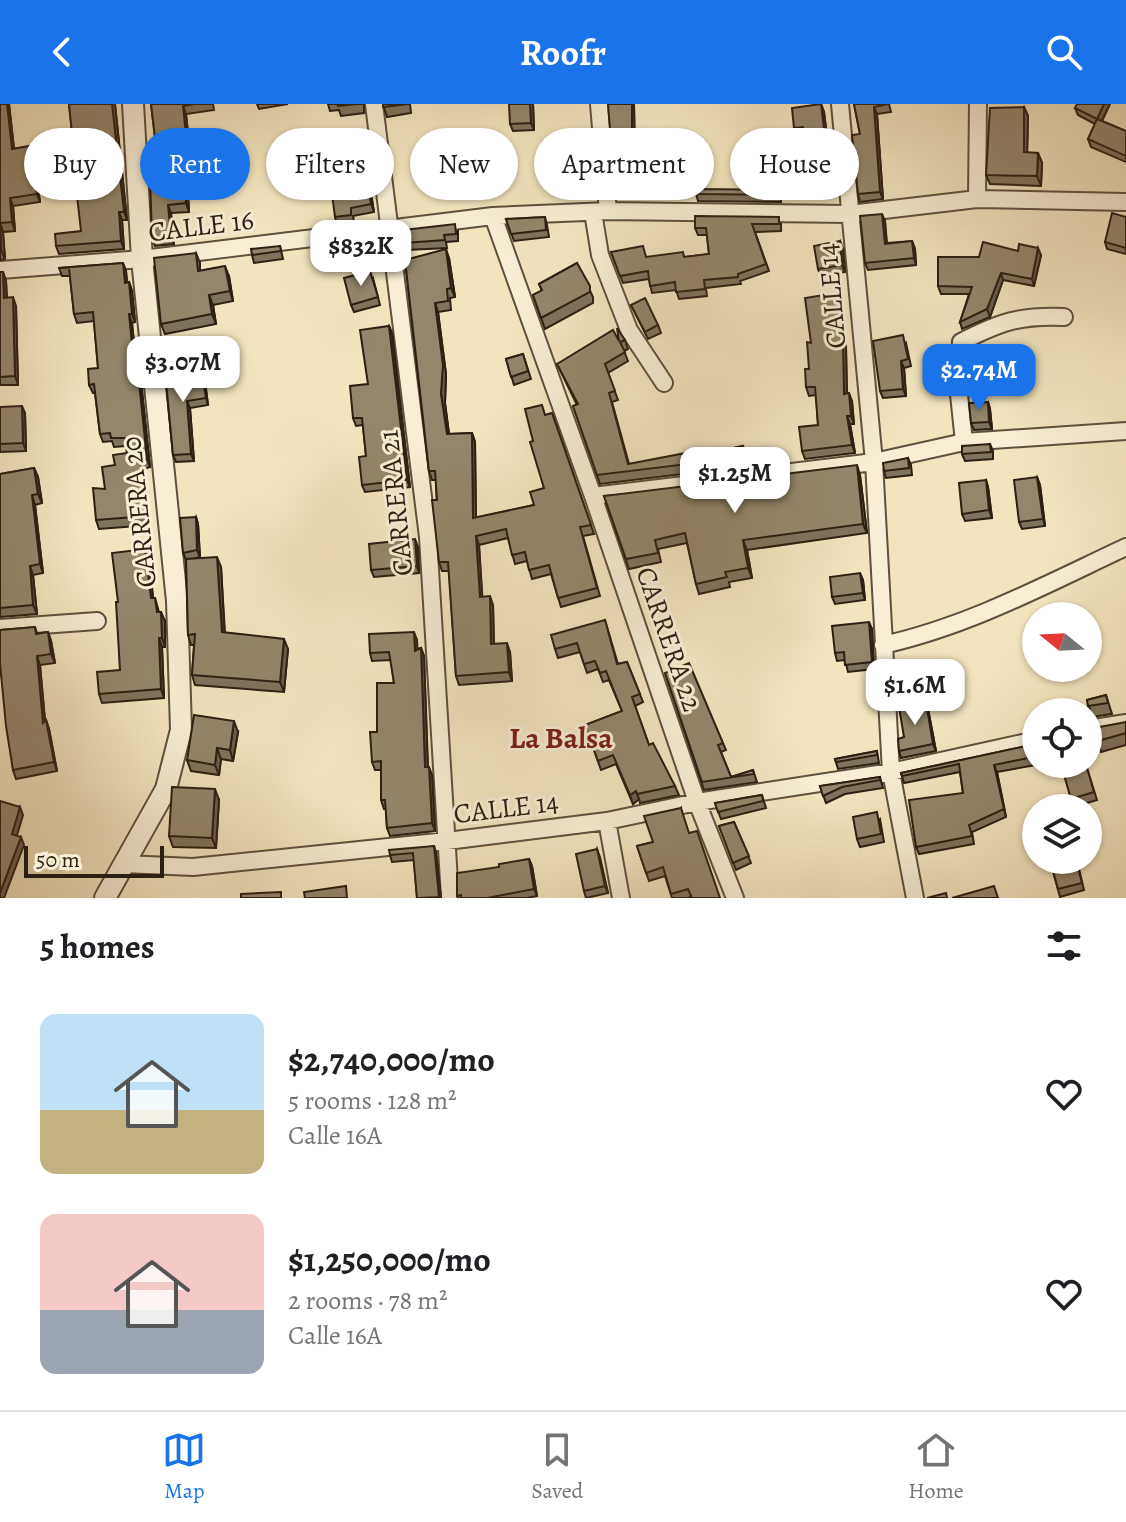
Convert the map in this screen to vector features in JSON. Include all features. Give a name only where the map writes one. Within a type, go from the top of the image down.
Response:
[{"type":"street","name":"CARRERA 20","points":[[105,898],[166,789],[181,730],[177,601],[142,259],[133,104]]},
{"type":"street","name":"CARRERA 21","points":[[374,104],[428,537],[450,898]]},
{"type":"street","points":[[599,104],[600,255],[629,330],[664,383]]},
{"type":"street","name":"CALLE 14","points":[[840,104],[874,462],[891,772],[915,898]]},
{"type":"street","points":[[977,199],[978,104]]},
{"type":"street","name":"CALLE 16","points":[[0,270],[142,259],[493,216],[601,212],[850,214],[977,199],[1126,202]]},
{"type":"street","name":"CARRERA 22","points":[[493,216],[697,802],[735,898]]},
{"type":"street","points":[[964,442],[958,385],[961,342],[996,324],[1032,315],[1064,317]]},
{"type":"street","points":[[593,496],[874,462],[964,442],[1126,431]]},
{"type":"street","points":[[883,645],[962,623],[1126,547]]},
{"type":"street","points":[[0,628],[97,621]]},
{"type":"street","points":[[1102,727],[1126,723]]},
{"type":"street","name":"CALLE 14","points":[[124,864],[193,867],[607,821],[697,802],[891,772],[1022,743]]},
{"type":"street","points":[[607,821],[621,898]]},
{"type":"building","points":[[0,104],[7,104],[12,149],[24,147],[24,196],[10,198],[12,222],[0,223]]},
{"type":"building","points":[[69,104],[112,104],[115,128],[71,128]]},
{"type":"building","points":[[151,104],[195,104],[183,106],[185,128],[154,128]]},
{"type":"building","points":[[509,104],[530,104],[531,123],[510,124]]},
{"type":"building","points":[[608,104],[632,104],[632,128],[610,128]]},
{"type":"building","points":[[821,104],[824,128],[794,128],[792,108]]},
{"type":"building","points":[[854,104],[888,104],[874,107],[880,192],[859,194],[859,128]]},
{"type":"building","points":[[1077,104],[1104,104],[1097,119],[1075,108]]},
{"type":"building","points":[[1024,107],[1024,152],[1038,153],[1037,176],[986,175],[990,108]]},
{"type":"building","points":[[1097,119],[1126,131],[1126,156],[1088,139]]},
{"type":"building","points":[[714,189],[730,189],[730,194],[714,194]]},
{"type":"building","points":[[77,200],[123,200],[124,212],[119,212],[121,241],[56,246],[55,234],[81,231]]},
{"type":"building","points":[[151,200],[186,200],[186,203],[168,205],[171,236],[152,238]]},
{"type":"building","points":[[333,200],[370,200],[371,204],[351,208],[351,215],[335,217]]},
{"type":"building","points":[[1112,213],[1126,217],[1126,248],[1105,242]]},
{"type":"building","points":[[882,214],[885,244],[912,241],[914,258],[865,263],[860,216]]},
{"type":"building","points":[[695,216],[779,217],[779,224],[752,224],[766,264],[738,274],[738,277],[704,280],[705,289],[676,292],[675,282],[650,286],[648,271],[620,276],[611,252],[643,246],[646,257],[683,252],[684,257],[709,254],[706,228],[695,228]]},
{"type":"building","points":[[545,217],[546,230],[511,234],[506,219]]},
{"type":"building","points":[[455,224],[456,234],[444,235],[445,240],[404,243],[404,230]]},
{"type":"building","points":[[352,237],[353,246],[325,247],[324,240]]},
{"type":"building","points":[[840,241],[842,265],[818,269],[814,246]]},
{"type":"building","points":[[983,242],[1018,251],[1019,244],[1038,248],[1032,279],[1001,273],[987,309],[960,322],[972,287],[938,286],[938,257],[979,257]]},
{"type":"building","points":[[280,246],[281,251],[252,255],[251,249]]},
{"type":"building","points":[[446,249],[451,288],[447,289],[448,301],[435,303],[443,365],[441,394],[447,434],[472,433],[473,518],[534,505],[530,492],[544,488],[530,442],[533,441],[525,409],[542,405],[545,415],[552,413],[591,525],[580,527],[597,588],[558,598],[549,565],[529,570],[525,552],[512,555],[506,529],[476,536],[480,597],[490,596],[491,644],[507,643],[509,672],[456,676],[448,562],[439,562],[432,500],[437,500],[435,471],[429,471],[405,260]]},
{"type":"building","points":[[196,253],[198,271],[225,266],[230,291],[209,295],[212,314],[161,324],[154,258]]},
{"type":"building","points":[[123,263],[125,283],[129,282],[134,364],[137,363],[147,459],[141,460],[147,516],[96,520],[93,488],[105,489],[102,467],[115,465],[113,455],[127,453],[125,438],[111,438],[110,433],[100,434],[94,384],[89,385],[88,369],[98,368],[93,312],[74,314],[69,268],[59,268]]},
{"type":"building","points":[[577,263],[590,286],[590,292],[541,318],[533,295],[542,290],[539,284]]},
{"type":"building","points":[[370,271],[378,297],[351,305],[344,278]]},
{"type":"building","points":[[0,272],[3,272],[4,298],[13,297],[15,376],[0,377]]},
{"type":"building","points":[[837,293],[843,338],[844,394],[849,393],[851,416],[847,416],[852,445],[802,451],[799,427],[818,425],[815,387],[806,387],[805,369],[809,369],[807,342],[811,343],[805,298]]},
{"type":"building","points":[[645,298],[658,325],[645,332],[631,305]]},
{"type":"building","points":[[389,326],[407,480],[362,485],[359,457],[366,456],[362,418],[353,418],[350,386],[368,384],[360,330]]},
{"type":"building","points":[[617,328],[625,340],[620,342],[625,352],[605,364],[615,391],[609,393],[628,464],[696,451],[696,456],[743,446],[746,457],[597,475],[573,406],[578,404],[557,364],[613,330],[619,341]]},
{"type":"building","points":[[903,335],[908,359],[901,361],[903,389],[880,391],[873,341]]},
{"type":"building","points":[[523,354],[528,371],[511,377],[506,359]]},
{"type":"building","points":[[201,366],[206,398],[187,401],[191,454],[173,455],[165,371]]},
{"type":"building","points":[[988,402],[989,422],[971,423],[969,403]]},
{"type":"building","points":[[22,406],[23,443],[0,444],[0,407]]},
{"type":"building","points":[[990,444],[991,452],[962,454],[962,446]]},
{"type":"building","points":[[908,458],[909,468],[884,471],[883,463]]},
{"type":"building","points":[[857,465],[863,524],[743,540],[748,568],[725,572],[727,577],[696,584],[685,533],[655,540],[658,553],[626,559],[604,496]]},
{"type":"building","points":[[34,468],[38,494],[32,495],[40,564],[30,566],[33,605],[0,608],[0,474]]},
{"type":"building","points":[[1037,477],[1043,519],[1019,522],[1014,480]]},
{"type":"building","points":[[986,480],[989,510],[962,514],[959,483]]},
{"type":"building","points":[[196,517],[197,550],[183,553],[180,518]]},
{"type":"building","points":[[415,539],[417,566],[371,570],[369,544]]},
{"type":"building","points":[[145,549],[151,598],[155,598],[157,612],[161,612],[161,689],[99,694],[97,672],[120,670],[118,602],[112,553]]},
{"type":"building","points":[[217,557],[222,632],[284,639],[280,682],[192,675],[195,634],[188,635],[186,559]]},
{"type":"building","points":[[860,573],[863,593],[832,597],[830,577]]},
{"type":"building","points":[[605,620],[617,664],[627,662],[640,694],[632,697],[649,745],[653,743],[675,786],[637,794],[636,791],[630,795],[613,755],[598,761],[585,725],[622,711],[606,671],[600,673],[595,661],[584,664],[577,643],[555,649],[551,635]]},
{"type":"building","points":[[869,622],[872,662],[845,665],[844,652],[835,653],[832,626]]},
{"type":"building","points":[[35,627],[36,634],[48,632],[51,654],[37,656],[43,723],[46,720],[54,762],[13,770],[0,663],[0,630]]},
{"type":"building","points":[[414,632],[415,651],[421,648],[425,767],[429,767],[432,823],[387,828],[385,800],[381,800],[381,761],[372,762],[370,732],[377,732],[377,683],[394,683],[389,652],[370,653],[369,634]]},
{"type":"building","points":[[689,663],[723,743],[718,745],[731,777],[753,770],[754,774],[702,782],[665,673]]},
{"type":"building","points":[[1106,695],[1108,703],[1102,704],[1102,698],[1095,698]]},
{"type":"building","points":[[926,702],[933,744],[899,751],[898,739],[904,737],[899,707]]},
{"type":"building","points":[[194,715],[234,721],[230,750],[217,748],[215,765],[187,760]]},
{"type":"building","points":[[1126,722],[1126,733],[1102,740],[1102,726]]},
{"type":"building","points":[[1022,747],[1022,759],[994,765],[1004,809],[969,825],[972,836],[916,847],[909,800],[963,793],[959,764],[902,776],[901,773]]},
{"type":"building","points":[[877,751],[877,755],[836,762],[835,759]]},
{"type":"building","points":[[880,777],[880,780],[842,787],[823,796],[820,786]]},
{"type":"building","points":[[1065,778],[1090,778],[1094,792],[1070,794]]},
{"type":"building","points":[[172,787],[215,789],[212,838],[169,836]]},
{"type":"building","points":[[762,795],[763,801],[718,812],[715,803]]},
{"type":"building","points":[[0,801],[20,807],[12,834],[21,837],[0,893]]},
{"type":"building","points":[[681,808],[689,833],[697,831],[720,898],[692,898],[688,889],[671,894],[663,867],[646,873],[637,846],[653,842],[644,816]]},
{"type":"building","points":[[877,812],[881,834],[857,839],[853,817]]},
{"type":"building","points":[[734,822],[749,856],[733,863],[719,826]]},
{"type":"building","points":[[434,846],[439,897],[417,898],[413,853],[390,855],[389,850]]},
{"type":"building","points":[[597,849],[605,886],[584,891],[576,854]]},
{"type":"building","points":[[529,859],[534,889],[487,898],[457,896],[457,873]]},
{"type":"building","points":[[1054,874],[1080,874],[1082,883],[1058,889]]},
{"type":"building","points":[[346,886],[347,898],[305,898],[304,892]]},
{"type":"building","points":[[994,886],[998,898],[952,898]]},
{"type":"building","points":[[281,892],[281,898],[241,898],[241,894]]},
{"type":"building","points":[[946,893],[947,898],[927,898]]},
{"type":"district","name":"La Balsa","points":[[561,738]]}]
